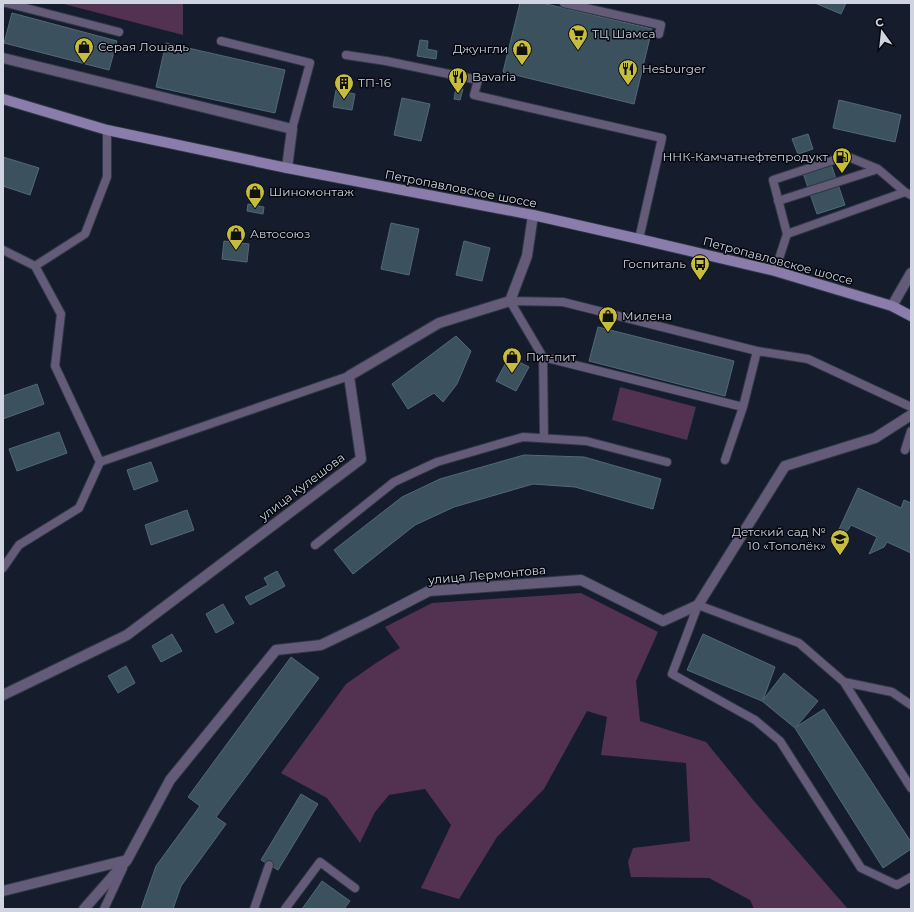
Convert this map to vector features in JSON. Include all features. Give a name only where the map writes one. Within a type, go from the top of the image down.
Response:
[{"type":"main road","name":"Петропавловское шоссе","points":[[3,99],[107,130],[287,168],[533,215],[775,271],[892,306],[911,316]]},
{"type":"street","points":[[3,58],[292,129],[287,168]]},
{"type":"street","points":[[350,376],[439,323],[510,301],[527,256],[533,215]]},
{"type":"street","points":[[892,306],[911,274]]},
{"type":"street","name":"улица Кулешова","points":[[3,695],[127,635],[361,459],[350,376]]},
{"type":"street","points":[[698,605],[785,466],[875,438],[911,415]]},
{"type":"street","name":"улица Лермонтова","points":[[84,909],[127,860],[170,780],[276,650],[321,645],[429,591],[581,580],[663,621],[698,605]]},
{"type":"street","points":[[3,891],[127,860]]},
{"type":"lane","points":[[6,3],[119,32]]},
{"type":"lane","points":[[564,3],[661,26],[659,34]]},
{"type":"lane","points":[[221,41],[310,63],[292,129]]},
{"type":"lane","points":[[346,55],[478,80],[474,95],[662,138],[639,239]]},
{"type":"lane","points":[[35,266],[85,234],[107,176],[107,130]]},
{"type":"lane","points":[[775,271],[787,234],[773,180],[846,156],[878,169],[908,194]]},
{"type":"lane","points":[[778,201],[878,169]]},
{"type":"lane","points":[[787,234],[908,194]]},
{"type":"lane","points":[[3,250],[35,266],[61,314],[55,366],[100,462]]},
{"type":"lane","points":[[510,301],[563,302],[757,351],[808,359],[911,407]]},
{"type":"lane","points":[[510,301],[543,357],[544,438]]},
{"type":"lane","points":[[725,460],[743,407],[757,351]]},
{"type":"lane","points":[[543,357],[743,407]]},
{"type":"lane","points":[[3,568],[19,545],[78,508],[100,462],[350,376]]},
{"type":"lane","points":[[905,450],[911,431]]},
{"type":"lane","points":[[315,545],[394,482],[437,462],[523,437],[586,441],[667,462]]},
{"type":"lane","points":[[911,788],[844,682],[799,643],[698,605],[672,674],[755,720],[780,741],[860,868],[897,885],[911,877]]},
{"type":"lane","points":[[844,682],[892,692],[911,705]]},
{"type":"lane","points":[[104,909],[127,860]]},
{"type":"lane","points":[[285,909],[320,862],[355,888]]},
{"type":"lane","points":[[254,909],[269,866]]},
{"type":"shaded area","points":[[60,3],[183,3],[183,35]]},
{"type":"shaded area","points":[[620,387],[696,407],[687,440],[612,420]]},
{"type":"shaded area","points":[[581,593],[658,632],[636,681],[640,721],[706,742],[754,801],[848,909],[754,909],[750,900],[709,878],[631,877],[628,862],[633,848],[690,841],[686,763],[601,755],[607,717],[587,711],[544,789],[497,837],[459,899],[421,888],[451,825],[425,789],[389,795],[375,812],[360,843],[327,798],[281,773],[346,684],[400,648],[385,627],[432,603]]},
{"type":"building","name":"ТЦ Шамса","points":[[520,3],[542,3],[652,29],[634,104],[503,72]]},
{"type":"building","points":[[815,3],[846,3],[841,14]]},
{"type":"building","points":[[12,13],[117,41],[109,70],[4,43]]},
{"type":"building","points":[[420,40],[428,41],[427,49],[437,51],[436,59],[417,56]]},
{"type":"building","points":[[166,43],[285,70],[275,113],[156,87]]},
{"type":"building","name":"Bavaria","points":[[456,88],[463,89],[460,100],[454,99]]},
{"type":"building","name":"ТП-16","points":[[336,90],[355,94],[352,110],[333,107]]},
{"type":"building","points":[[402,98],[430,104],[421,141],[394,135]]},
{"type":"building","points":[[839,100],[901,115],[895,142],[833,128]]},
{"type":"building","points":[[808,134],[813,149],[798,154],[792,139]]},
{"type":"building","points":[[3,157],[39,168],[30,195],[3,186]]},
{"type":"building","points":[[830,161],[845,205],[817,214],[802,170]]},
{"type":"building","name":"Шиномонтаж","points":[[248,204],[264,207],[263,214],[247,211]]},
{"type":"building","points":[[391,223],[419,229],[409,275],[381,269]]},
{"type":"building","name":"Автосоюз","points":[[224,241],[249,244],[247,262],[222,259]]},
{"type":"building","points":[[464,241],[490,248],[482,281],[456,275]]},
{"type":"building","points":[[598,327],[734,361],[725,396],[589,361]]},
{"type":"building","points":[[456,336],[471,351],[457,384],[443,402],[434,393],[408,409],[392,384]]},
{"type":"building","name":"Пит-пит","points":[[509,357],[529,367],[516,391],[496,381]]},
{"type":"building","points":[[37,384],[44,404],[3,419],[3,396]]},
{"type":"building","points":[[59,432],[67,453],[17,471],[9,449]]},
{"type":"building","points":[[524,455],[584,457],[661,479],[653,509],[575,487],[533,484],[454,507],[415,525],[353,574],[334,550],[402,497],[440,479]]},
{"type":"building","points":[[151,462],[158,481],[134,490],[127,470]]},
{"type":"building","points":[[858,488],[901,508],[904,500],[911,503],[911,553],[887,542],[884,547],[869,554],[877,537],[851,525],[848,530],[835,538]]},
{"type":"building","points":[[187,510],[194,530],[151,545],[145,525]]},
{"type":"building","points":[[277,571],[285,586],[250,605],[245,597],[268,585],[264,578]]},
{"type":"building","points":[[223,604],[234,623],[216,633],[206,614]]},
{"type":"building","points":[[172,634],[182,651],[161,662],[152,646]]},
{"type":"building","points":[[703,634],[775,667],[763,700],[784,673],[818,701],[796,727],[824,709],[911,842],[911,849],[883,868],[795,728],[762,701],[687,670]]},
{"type":"building","points":[[291,657],[319,678],[216,817],[226,824],[181,886],[173,909],[141,909],[156,866],[200,806],[188,797]]},
{"type":"building","points":[[126,666],[135,683],[118,693],[108,676]]},
{"type":"building","points":[[301,794],[318,804],[278,870],[261,860]]},
{"type":"building","points":[[322,881],[350,901],[344,909],[302,909]]},
{"type":"place","name":"ТЦ Шамса","points":[[578,51]]},
{"type":"place","name":"Серая Лошадь","points":[[84,64]]},
{"type":"place","name":"Джунгли","points":[[522,66]]},
{"type":"place","name":"Hesburger","points":[[628,86]]},
{"type":"place","name":"Bavaria","points":[[458,94]]},
{"type":"place","name":"ТП-16","points":[[344,100]]},
{"type":"place","name":"ННК-Камчатнефтепродукт","points":[[842,174]]},
{"type":"place","name":"Шиномонтаж","points":[[255,209]]},
{"type":"place","name":"Автосоюз","points":[[236,251]]},
{"type":"place","name":"Госпиталь","points":[[700,281]]},
{"type":"place","name":"Милена","points":[[608,333]]},
{"type":"place","name":"Пит-пит","points":[[512,374]]},
{"type":"place","name":"Детский сад № 10 «Тополёк»","points":[[840,556]]}]
